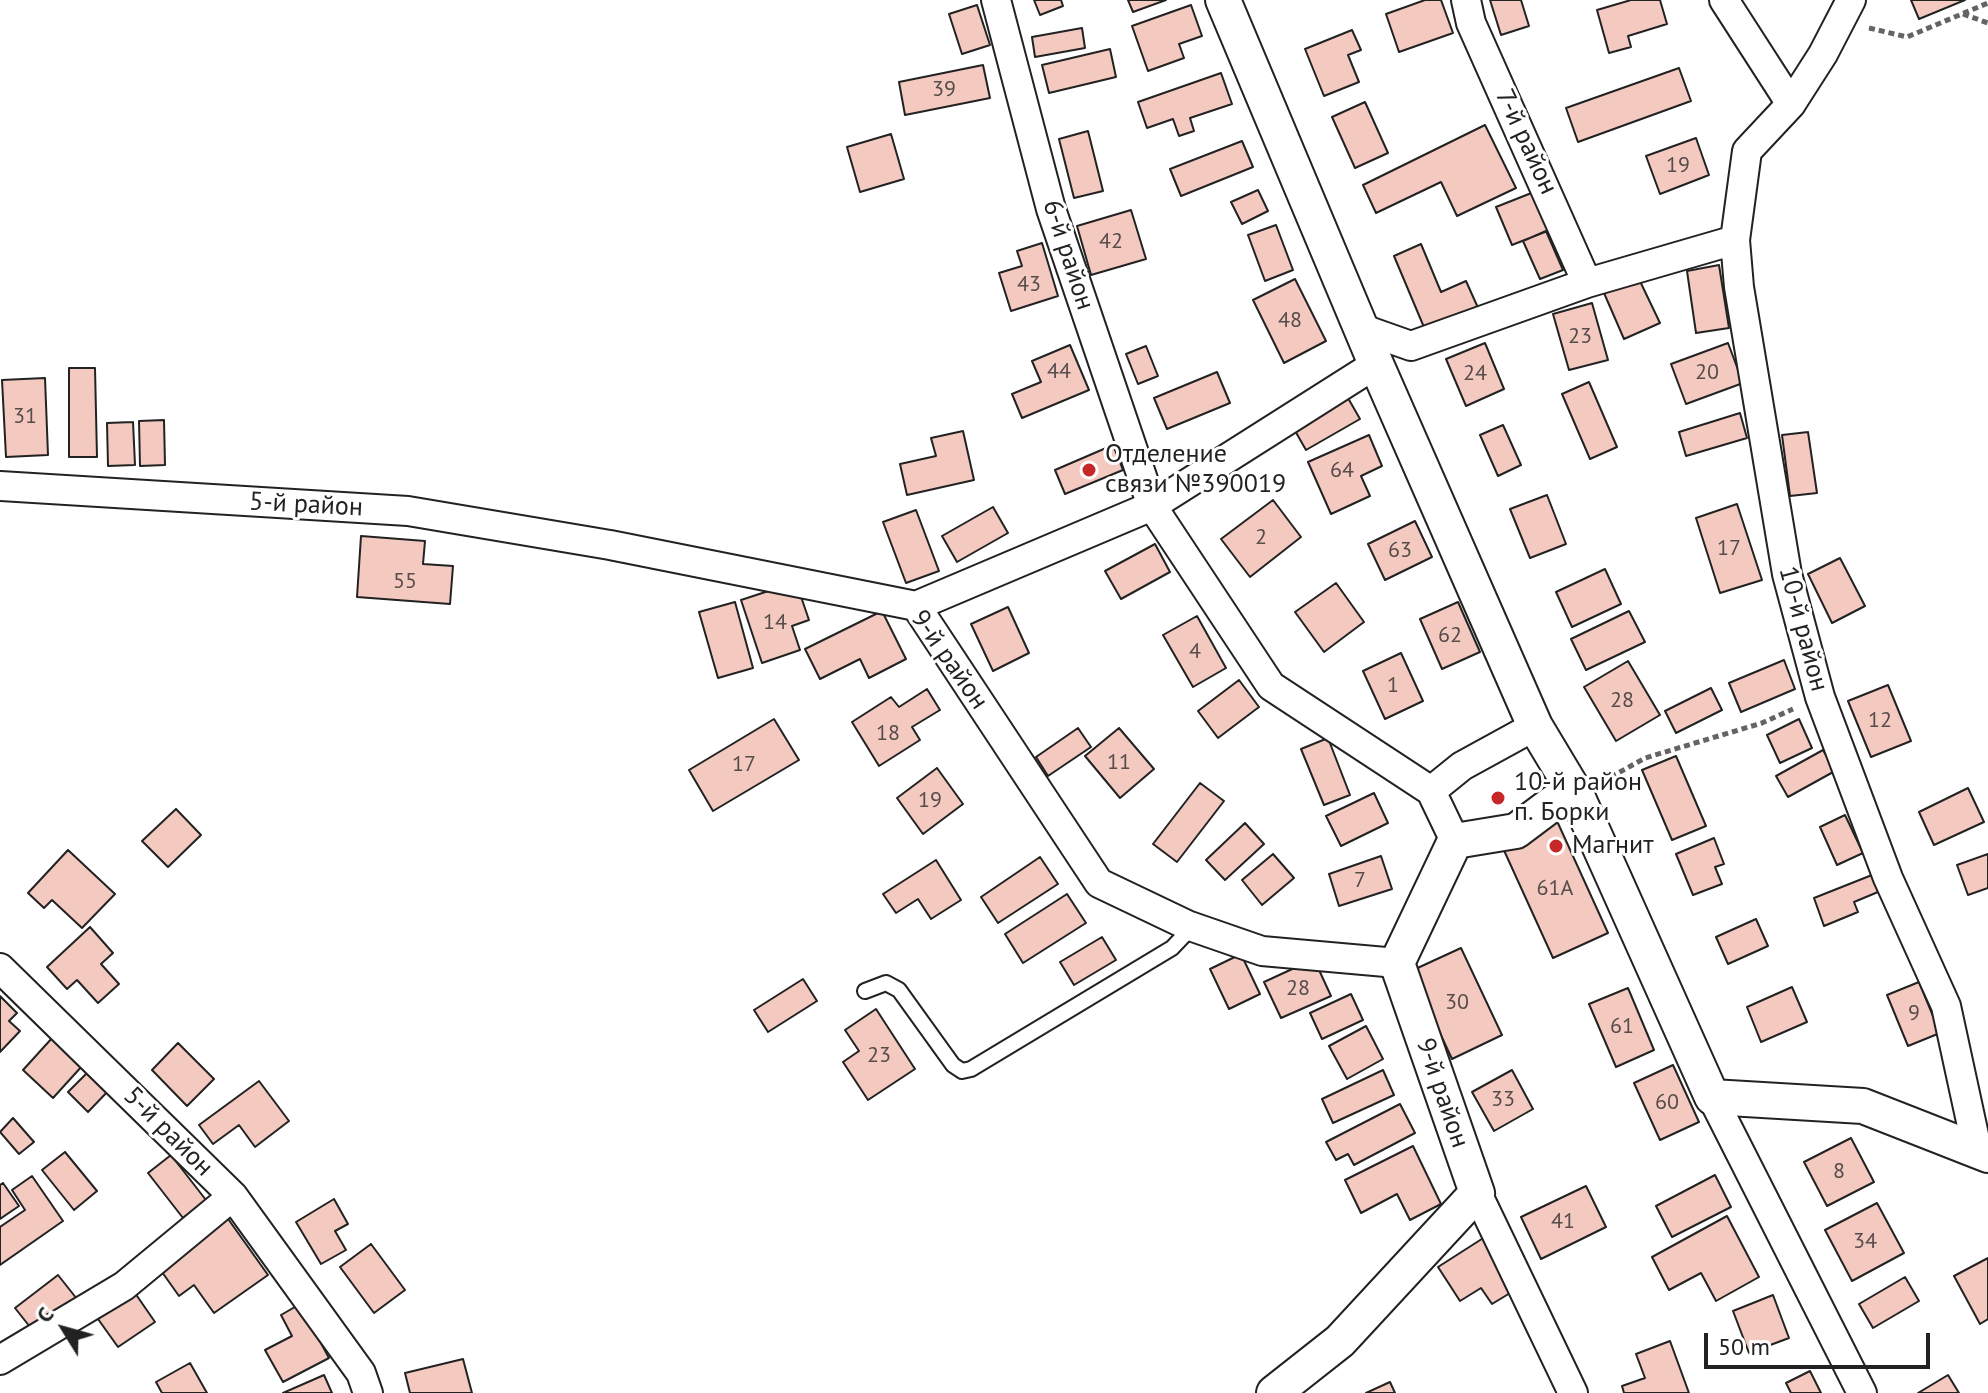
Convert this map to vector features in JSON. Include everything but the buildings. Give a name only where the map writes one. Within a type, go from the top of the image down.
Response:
[{"type":"street","name":"6-й район","points":[[996,0],[1051,209],[1152,506],[1271,686],[1431,791]]},
{"type":"street","points":[[1223,0],[1360,328],[1535,726],[1574,792],[1712,1097],[1862,1393]]},
{"type":"street","name":"7-й район","points":[[1466,0],[1471,23],[1587,283]]},
{"type":"street","points":[[1724,0],[1791,104]]},
{"type":"street","name":"10-й район","points":[[1846,10],[1791,104],[1747,151],[1735,240],[1760,429],[1787,574],[1820,697],[1888,878],[1946,1006],[1982,1152]]},
{"type":"street","points":[[1360,328],[1411,346],[1587,283],[1735,240]]},
{"type":"street","points":[[916,606],[1152,506],[1376,364]]},
{"type":"street","name":"5-й район","points":[[0,486],[408,511],[610,545]]},
{"type":"street","name":"9-й район","points":[[610,545],[916,606],[1099,883],[1262,951],[1397,963],[1477,1193],[1573,1393]]},
{"type":"street","points":[[1455,841],[1431,791],[1462,766],[1535,726]]},
{"type":"street","points":[[1455,841],[1516,831],[1574,792]]},
{"type":"street","points":[[1397,963],[1455,841]]},
{"type":"street","name":"5-й район","points":[[0,968],[233,1196],[361,1373],[368,1393]]},
{"type":"street","points":[[1712,1097],[1863,1106],[1982,1152]]},
{"type":"street","points":[[1274,1393],[1340,1341],[1477,1193]]},
{"type":"street","name":"5-й район","points":[[0,1360],[124,1286],[233,1196]]},
{"type":"lane","points":[[865,991],[886,983],[899,990],[953,1065],[962,1071],[971,1069],[1172,948],[1194,925]]},
{"type":"path","points":[[1846,10],[1907,37],[1988,3]]},
{"type":"path","points":[[1962,14],[1988,23]]},
{"type":"path","points":[[1574,792],[1645,758],[1762,723],[1820,697]]},
{"type":"place","name":"Отделение связи №390019","points":[[1089,470]]},
{"type":"place","name":"10-й район п. Борки","points":[[1498,798]]},
{"type":"place","name":"Магнит","points":[[1556,846]]}]
